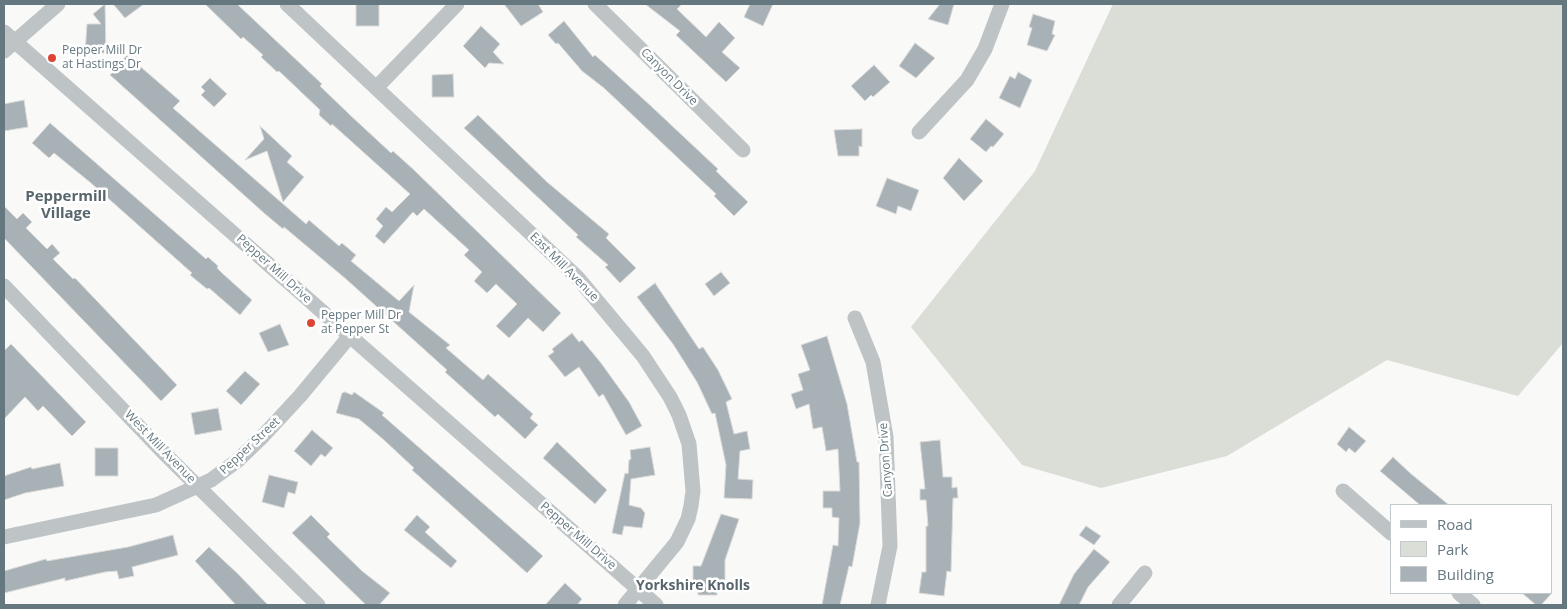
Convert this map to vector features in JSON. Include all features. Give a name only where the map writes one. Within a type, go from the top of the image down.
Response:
[{"type":"street","points":[[7,42],[58,4]]},
{"type":"street","name":"East Mill Avenue","points":[[287,4],[578,278],[643,356],[670,397],[679,415],[689,444],[693,482],[691,506],[688,519],[677,542],[639,590]]},
{"type":"street","points":[[376,88],[457,4]]},
{"type":"street","name":"Canyon Drive","points":[[595,4],[743,150]]},
{"type":"street","points":[[919,132],[967,80],[985,50],[1002,4]]},
{"type":"street","name":"Pepper Mill Drive","points":[[7,42],[221,222],[349,337],[656,605]]},
{"type":"street","name":"West Mill Avenue","points":[[4,286],[318,605]]},
{"type":"street","name":"Canyon Drive","points":[[855,318],[873,362],[886,437],[890,546],[878,605]]},
{"type":"street","name":"Pepper Street","points":[[4,537],[156,505],[200,487],[222,473],[263,436],[300,396],[349,337]]},
{"type":"street","points":[[1343,491],[1390,532]]},
{"type":"street","points":[[1119,605],[1146,573]]},
{"type":"street","points":[[625,605],[639,590]]},
{"type":"street","points":[[1460,594],[1473,605]]},
{"type":"green space","points":[[1113,4],[1563,4],[1563,343],[1518,396],[1387,360],[1227,456],[1101,488],[1022,465],[911,327],[1035,171]]},
{"type":"building","points":[[105,4],[106,53],[85,53],[87,24],[101,24],[93,14]]},
{"type":"building","points":[[113,4],[144,4],[125,18]]},
{"type":"building","points":[[205,4],[237,4],[322,84],[320,86],[350,115],[391,153],[393,151],[414,170],[561,313],[543,332],[528,318],[509,338],[496,326],[517,304],[496,284],[487,293],[474,281],[482,272],[464,255],[469,250],[424,209],[417,216],[413,212],[384,244],[375,236],[383,226],[376,219],[386,207],[392,212],[410,194],[332,124],[331,126],[319,115],[320,110],[279,71],[277,72],[261,57],[263,55],[243,37],[241,39]]},
{"type":"building","points":[[356,4],[379,4],[379,26],[356,26]]},
{"type":"building","points":[[504,4],[538,4],[543,12],[521,26]]},
{"type":"building","points":[[645,4],[682,4],[677,9],[706,37],[719,22],[735,38],[722,52],[740,68],[726,82],[676,35],[680,31]]},
{"type":"building","points":[[750,4],[773,4],[763,26],[744,17]]},
{"type":"building","points":[[940,4],[954,4],[948,25],[928,19]]},
{"type":"building","points":[[1033,14],[1055,21],[1052,34],[1055,35],[1047,51],[1027,45],[1032,28],[1029,27]]},
{"type":"building","points":[[564,21],[593,57],[595,55],[652,107],[718,169],[716,171],[748,202],[734,216],[714,196],[716,194],[604,88],[582,71],[558,43],[556,44],[548,35]]},
{"type":"building","points":[[481,26],[500,44],[493,52],[504,64],[489,63],[485,68],[463,46]]},
{"type":"building","points":[[915,43],[935,58],[916,78],[899,66]]},
{"type":"building","points":[[127,55],[180,101],[173,108],[306,224],[309,220],[339,246],[342,243],[356,255],[351,261],[399,301],[414,285],[409,312],[450,345],[446,348],[483,380],[488,374],[533,414],[530,418],[538,425],[525,439],[498,414],[495,417],[445,372],[447,370],[346,279],[284,227],[283,229],[264,213],[110,75]]},
{"type":"building","points":[[874,65],[890,82],[873,97],[871,95],[865,101],[851,86]]},
{"type":"building","points":[[1018,72],[1032,80],[1020,108],[999,98],[1010,76],[1015,79]]},
{"type":"building","points":[[453,74],[454,97],[432,97],[432,75]]},
{"type":"building","points":[[210,78],[227,94],[214,107],[201,95],[205,91],[201,87]]},
{"type":"building","points":[[24,100],[28,127],[4,131],[4,104]]},
{"type":"building","points":[[478,115],[547,182],[609,234],[606,238],[636,268],[620,283],[605,267],[608,265],[576,237],[578,235],[464,128]]},
{"type":"building","points":[[986,119],[1004,134],[986,152],[970,139]]},
{"type":"building","points":[[50,123],[206,259],[208,257],[218,266],[217,268],[222,273],[252,300],[240,315],[209,288],[207,289],[190,275],[192,273],[91,183],[54,153],[49,158],[32,143]]},
{"type":"building","points":[[260,126],[292,156],[287,162],[304,177],[283,202],[267,151],[245,160],[264,139]]},
{"type":"building","points":[[862,129],[862,147],[859,146],[859,156],[838,156],[834,130]]},
{"type":"building","points":[[959,158],[983,181],[964,201],[943,178]]},
{"type":"building","points":[[887,178],[919,190],[911,211],[898,206],[896,214],[876,206]]},
{"type":"building","points":[[4,206],[17,219],[23,213],[32,222],[26,228],[47,249],[52,244],[60,253],[53,259],[73,279],[75,278],[177,385],[161,401],[4,238]]},
{"type":"building","points":[[721,272],[730,283],[714,296],[705,284]]},
{"type":"building","points":[[655,283],[699,349],[703,347],[718,370],[732,399],[726,402],[734,434],[747,431],[750,449],[740,451],[738,479],[753,480],[752,499],[724,498],[726,465],[715,413],[712,414],[697,382],[673,344],[637,297]]},
{"type":"building","points":[[280,324],[289,345],[268,352],[259,333]]},
{"type":"building","points":[[572,333],[579,342],[582,340],[601,363],[629,402],[642,426],[626,435],[603,394],[599,397],[579,367],[565,377],[548,356],[554,352],[552,349]]},
{"type":"building","points":[[827,336],[847,404],[857,462],[859,462],[860,523],[852,567],[849,566],[840,605],[822,605],[833,545],[838,546],[839,518],[832,517],[832,508],[823,508],[823,491],[840,491],[838,449],[826,451],[822,427],[813,429],[809,404],[796,409],[791,394],[803,390],[798,374],[810,370],[801,345]]},
{"type":"building","points":[[11,344],[86,422],[72,436],[43,406],[38,411],[25,397],[4,419],[4,351]]},
{"type":"building","points":[[245,371],[260,384],[241,405],[226,391]]},
{"type":"building","points":[[345,392],[352,395],[354,392],[384,413],[382,415],[543,556],[527,573],[412,470],[414,468],[359,419],[336,413],[342,393]]},
{"type":"building","points":[[218,408],[222,430],[195,435],[191,413]]},
{"type":"building","points":[[1349,427],[1366,441],[1355,453],[1349,448],[1346,452],[1337,444]]},
{"type":"building","points":[[312,430],[333,448],[325,457],[321,454],[311,466],[294,451]]},
{"type":"building","points":[[940,440],[943,477],[952,477],[952,488],[957,487],[958,498],[953,498],[951,572],[947,571],[944,596],[919,593],[922,572],[926,572],[926,526],[928,526],[926,500],[920,500],[920,489],[925,489],[920,442]]},
{"type":"building","points":[[557,442],[607,490],[595,504],[543,458]]},
{"type":"building","points":[[650,447],[655,475],[631,479],[629,505],[641,508],[645,513],[642,528],[624,526],[622,535],[612,533],[625,473],[628,474],[629,460],[631,459],[630,450]]},
{"type":"building","points":[[95,448],[118,448],[118,476],[95,476]]},
{"type":"building","points":[[1393,457],[1448,504],[1419,504],[1380,471]]},
{"type":"building","points":[[60,463],[64,486],[25,493],[4,500],[4,476],[31,467],[32,469]]},
{"type":"building","points":[[269,475],[298,482],[295,494],[288,492],[284,508],[262,502]]},
{"type":"building","points":[[721,514],[739,519],[725,560],[725,580],[717,580],[717,595],[698,595],[698,585],[693,585],[693,566],[701,566]]},
{"type":"building","points":[[311,515],[330,534],[327,537],[362,571],[390,593],[379,605],[366,605],[292,533]]},
{"type":"building","points":[[417,515],[430,527],[425,532],[457,561],[451,568],[404,530]]},
{"type":"building","points":[[1086,526],[1101,536],[1094,545],[1079,535]]},
{"type":"building","points":[[173,535],[178,555],[132,567],[134,576],[119,579],[117,571],[105,572],[65,581],[65,578],[4,593],[4,571],[46,559],[47,561],[128,547]]},
{"type":"building","points":[[209,547],[268,605],[236,605],[195,561]]},
{"type":"building","points":[[1094,549],[1110,562],[1088,587],[1079,605],[1059,605],[1074,574]]},
{"type":"building","points":[[565,583],[582,599],[577,605],[545,605]]},
{"type":"building","points":[[1523,594],[1551,594],[1541,605],[1536,605]]},
{"type":"place","name":"Pepper Mill Dr at Hastings Dr","points":[[52,58]]},
{"type":"place","name":"Pepper Mill Dr at Pepper St","points":[[311,323]]},
{"type":"district","name":"Peppermill Village","points":[[66,206]]},
{"type":"district","name":"Yorkshire Knolls","points":[[693,586]]}]
